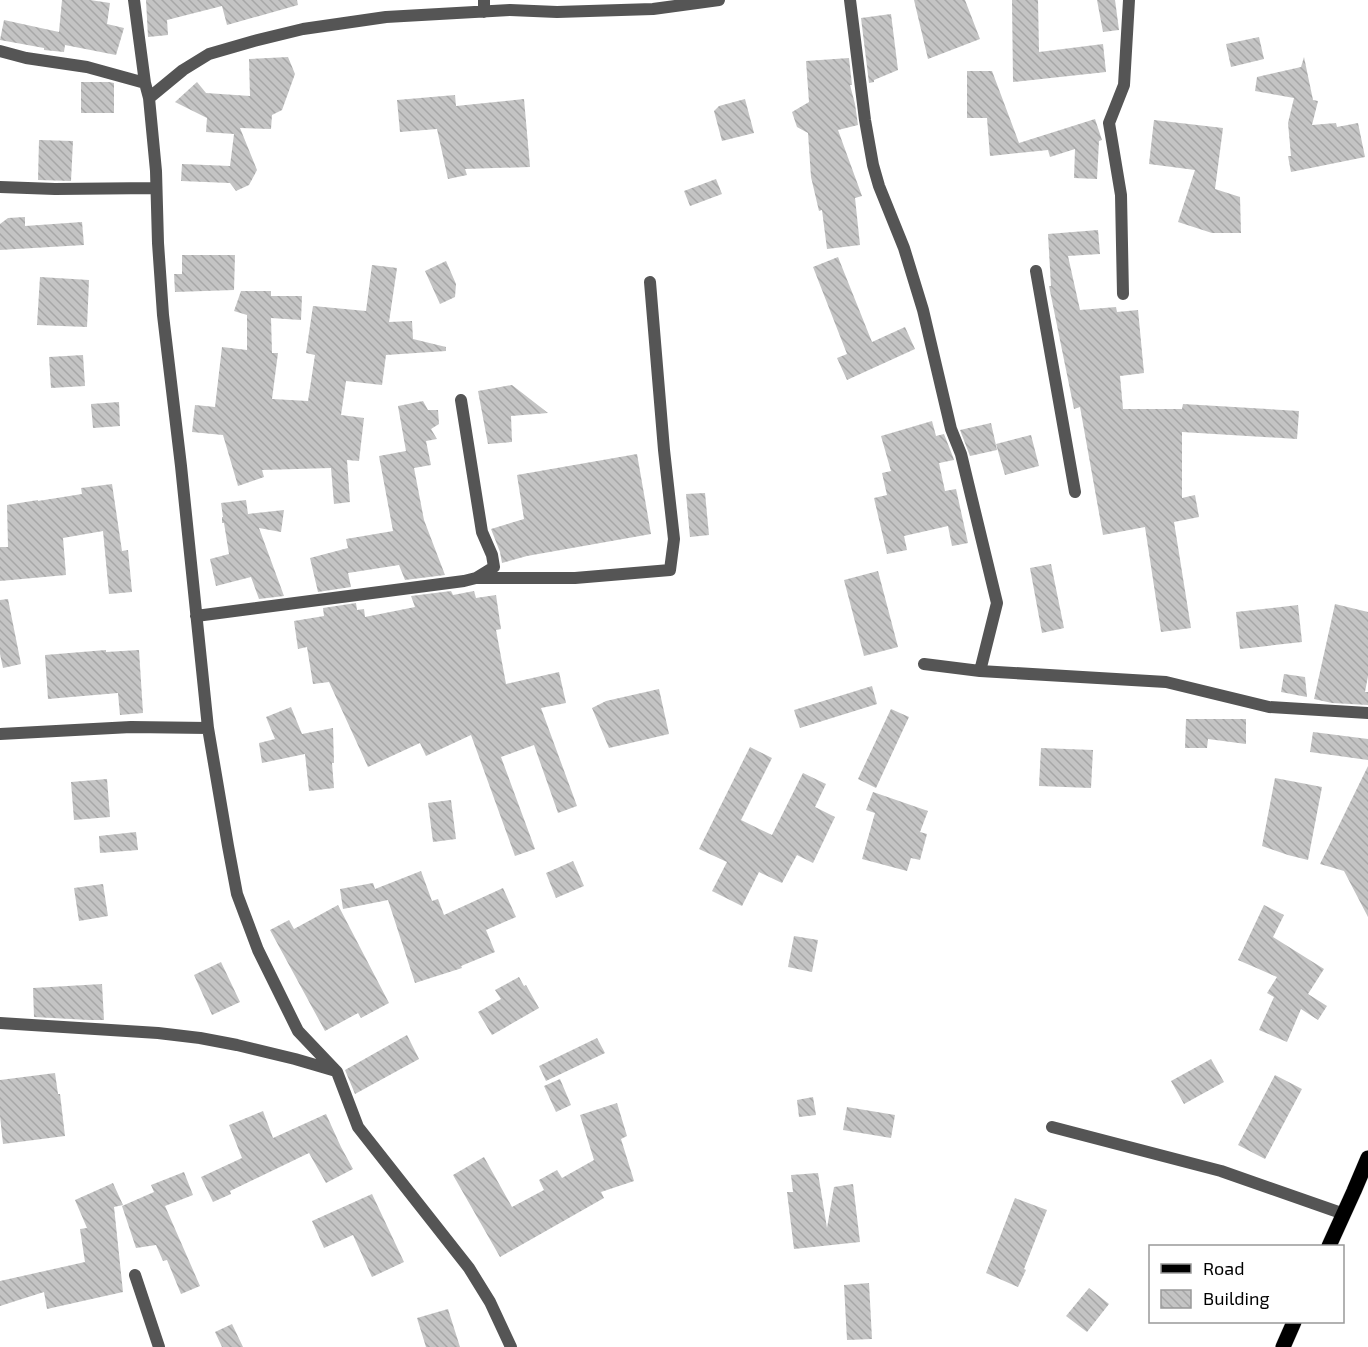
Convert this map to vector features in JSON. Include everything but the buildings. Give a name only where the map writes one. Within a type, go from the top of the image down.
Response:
[{"type":"main road","points":[[1329,1245],[1368,1158]]},
{"type":"main road","points":[[1283,1347],[1294,1323]]},
{"type":"street","points":[[134,0],[149,98],[156,171],[163,315],[208,728],[237,894],[258,950],[298,1031],[338,1072],[358,1127],[469,1268],[490,1302],[511,1347]]},
{"type":"street","points":[[149,98],[183,70],[209,54],[303,29],[484,6],[510,10],[557,12],[653,9],[719,0]]},
{"type":"street","points":[[850,0],[873,165],[904,248],[923,310],[951,429],[961,454],[997,603],[980,671]]},
{"type":"street","points":[[1124,294],[1121,195],[1109,123],[1124,85],[1129,0]]},
{"type":"street","points":[[0,51],[26,58],[87,67],[145,83]]},
{"type":"street","points":[[0,187],[156,188]]},
{"type":"street","points":[[1036,271],[1075,492]]},
{"type":"street","points":[[196,616],[453,583],[476,578],[575,578],[670,570],[674,539],[650,282]]},
{"type":"street","points":[[461,400],[482,532],[492,555],[494,567],[476,578]]},
{"type":"street","points":[[924,664],[980,671],[1166,682],[1269,707],[1368,713]]},
{"type":"street","points":[[0,734],[131,727],[208,728]]},
{"type":"street","points":[[0,1023],[200,1038],[295,1059],[338,1072]]},
{"type":"street","points":[[1052,1127],[1221,1171],[1344,1214]]},
{"type":"street","points":[[135,1275],[159,1347]]}]
